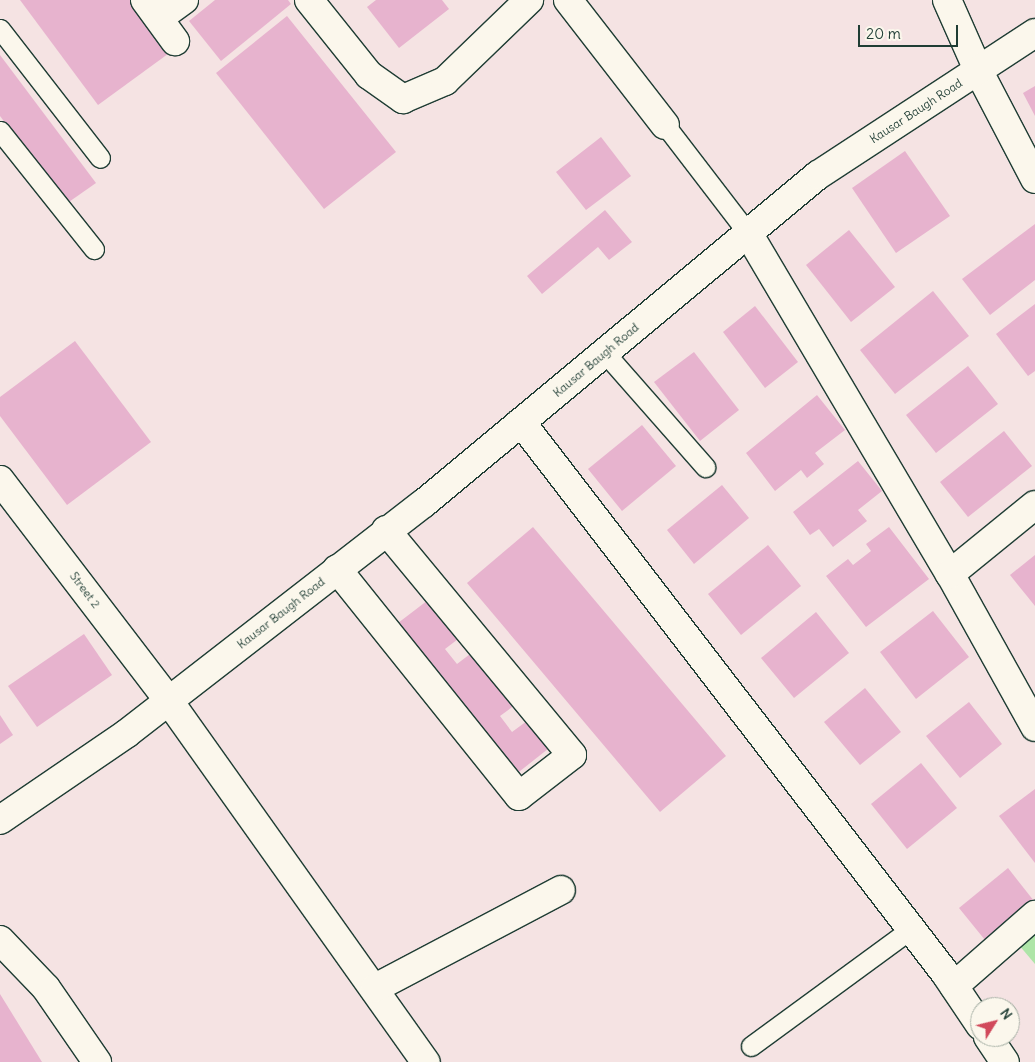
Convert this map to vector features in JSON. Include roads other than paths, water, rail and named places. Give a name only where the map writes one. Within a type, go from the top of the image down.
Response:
[{"type":"street","points":[[175,41],[152,9],[184,0]]},
{"type":"street","points":[[309,0],[369,74],[403,99],[445,80],[529,0]]},
{"type":"street","points":[[568,0],[665,125]]},
{"type":"street","points":[[947,0],[978,70],[1035,180]]},
{"type":"street","name":"Kausar Baugh Road","points":[[0,820],[168,701],[386,530],[424,503],[818,175],[1035,33]]},
{"type":"street","points":[[748,233],[950,574],[1035,727]]},
{"type":"street","points":[[521,422],[911,929],[970,1010]]},
{"type":"street","name":"Street 2","points":[[0,480],[168,701],[375,988],[426,1062]]},
{"type":"street","points":[[950,574],[1035,505]]},
{"type":"street","points":[[337,569],[519,796],[572,755],[386,530]]},
{"type":"street","points":[[375,988],[561,890]]},
{"type":"street","points":[[954,986],[1035,915]]},
{"type":"street","points":[[0,940],[46,988],[97,1062]]},
{"type":"street","points":[[995,1047],[1005,1062]]},
{"type":"lane","points":[[0,29],[100,158]]},
{"type":"lane","points":[[665,125],[748,233]]},
{"type":"lane","points":[[0,131],[94,249]]},
{"type":"lane","points":[[605,353],[705,467]]},
{"type":"lane","points":[[751,1046],[911,929]]}]
